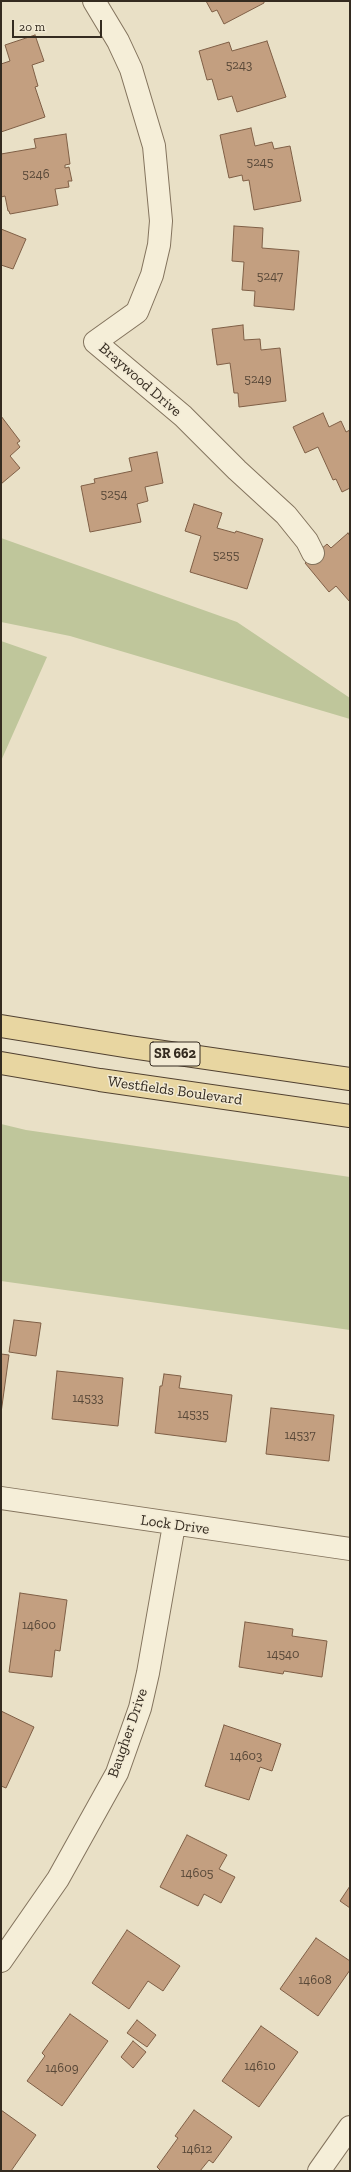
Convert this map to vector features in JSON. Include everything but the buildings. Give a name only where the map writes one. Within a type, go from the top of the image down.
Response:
[{"type":"main road","name":"SR 662","points":[[1,1026],[130,1047],[350,1079]]},
{"type":"main road","name":"Westfields Boulevard","points":[[1,1063],[100,1080],[350,1116]]},
{"type":"street","name":"Braywood Drive","points":[[94,1],[118,41],[131,70],[154,146],[160,221],[159,245],[152,275],[137,312],[95,342],[182,416],[286,515],[307,541],[313,553]]},
{"type":"street","name":"Lock Drive","points":[[1,1498],[174,1525],[350,1549]]},
{"type":"street","name":"Baugher Drive","points":[[1,1961],[58,1879],[117,1772],[140,1708],[148,1673],[174,1525]]},
{"type":"street","points":[[319,2171],[350,2127]]},
{"type":"green space","points":[[1,538],[237,622],[350,698],[350,719],[70,636],[1,622]]},
{"type":"green space","points":[[1,641],[47,657],[1,761]]},
{"type":"green space","points":[[1,1124],[26,1130],[350,1177],[350,1330],[1,1281]]}]
